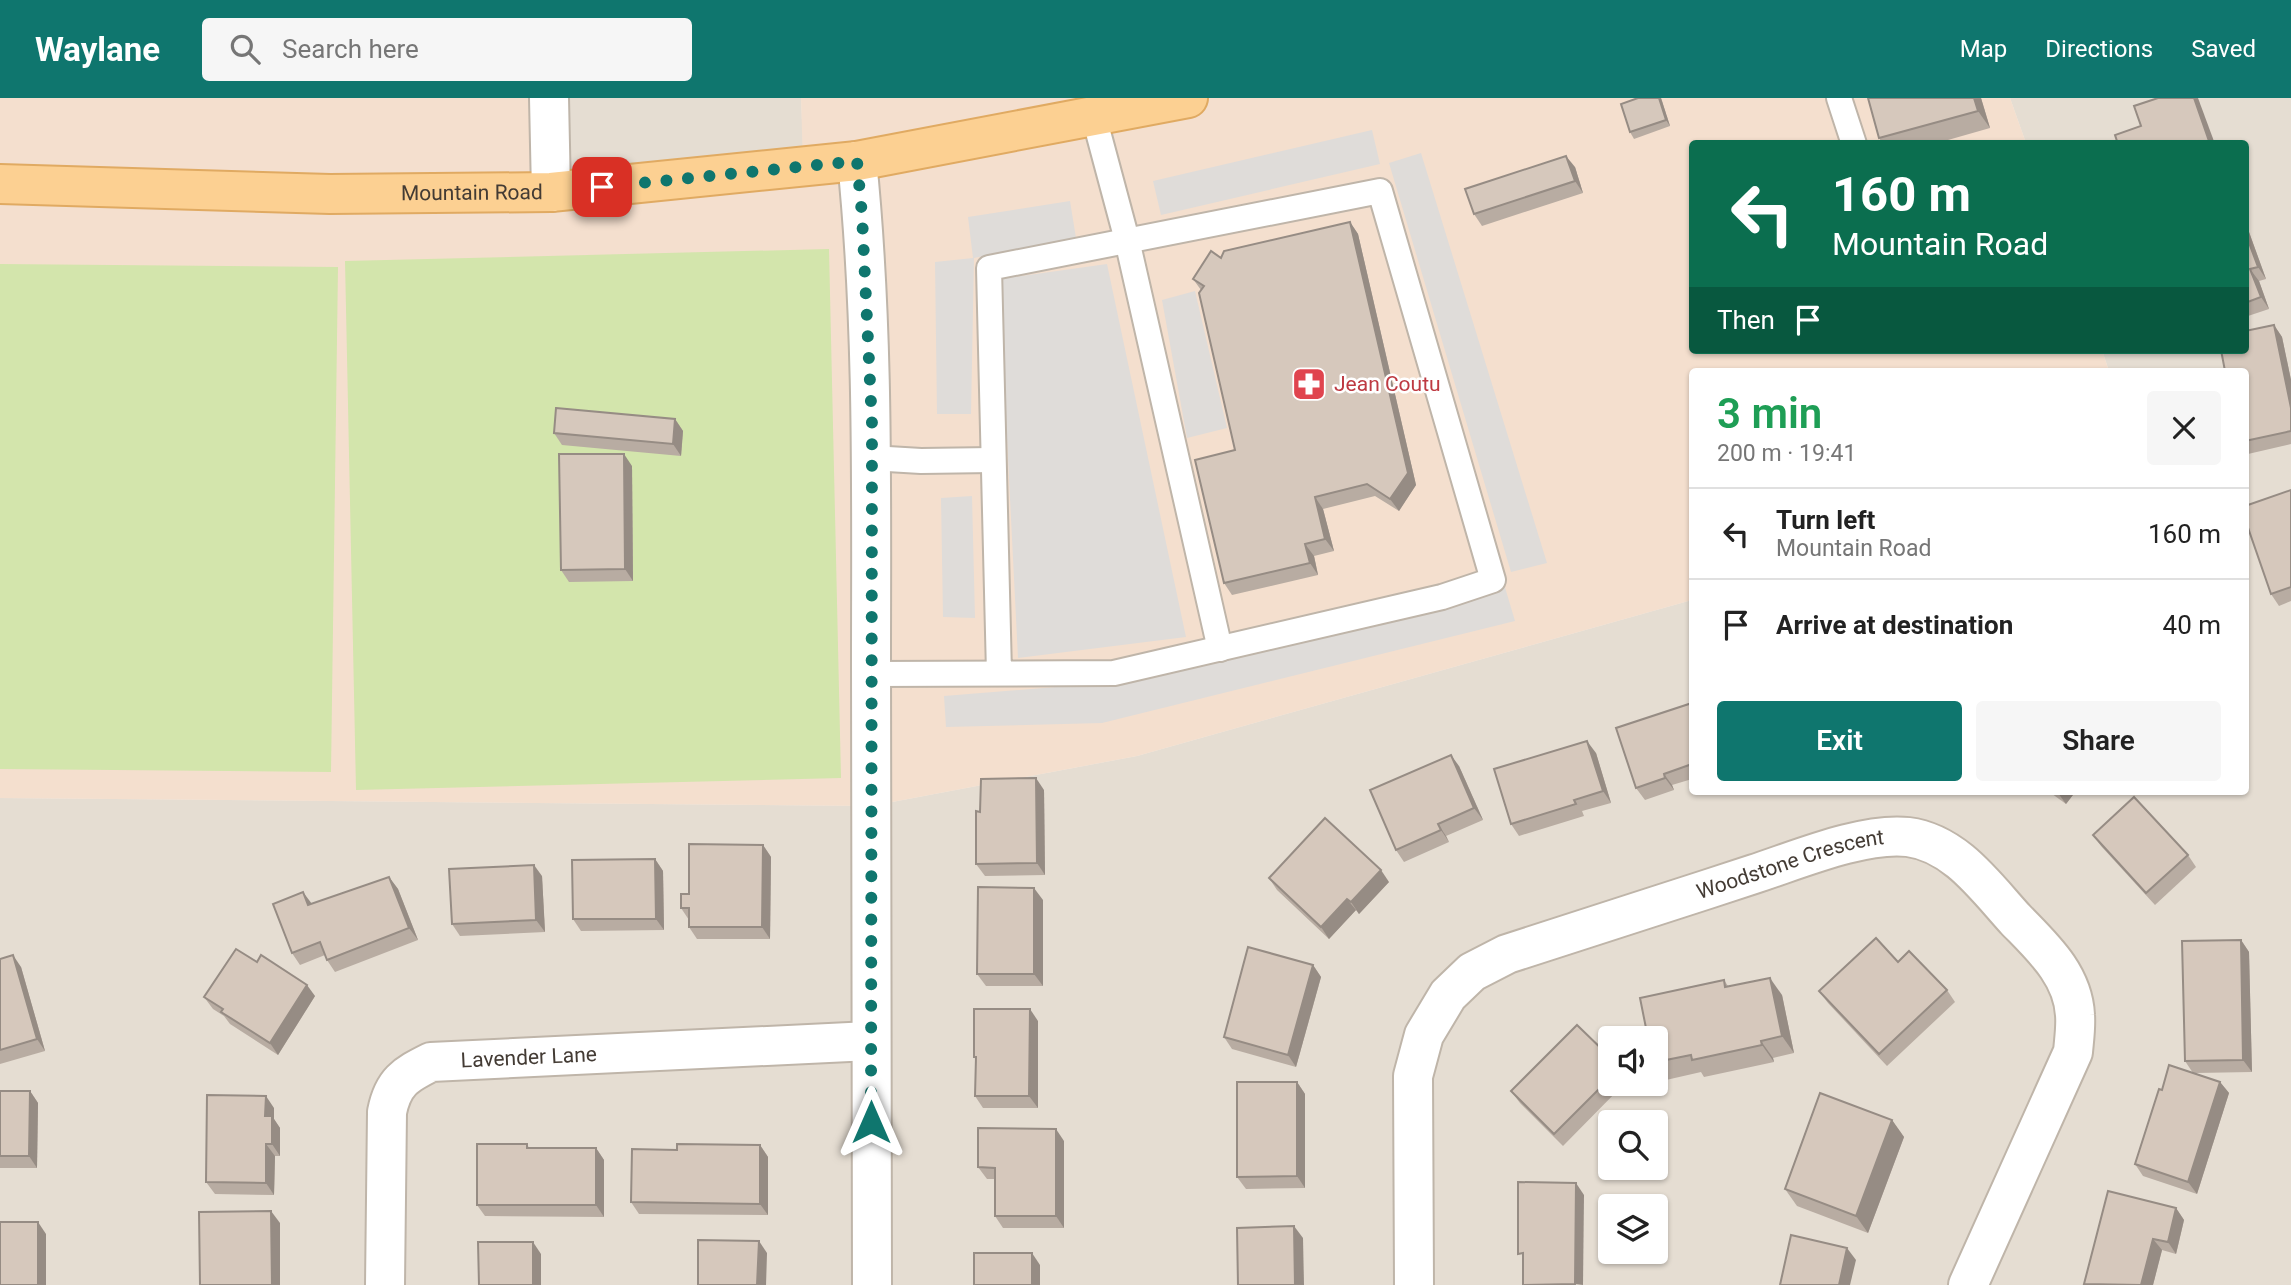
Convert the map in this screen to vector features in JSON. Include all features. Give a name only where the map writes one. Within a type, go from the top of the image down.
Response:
[{"type":"main road","name":"Mountain Road","points":[[0,184],[330,194],[551,192],[857,161],[1188,98]]},
{"type":"street","points":[[549,98],[551,192]]},
{"type":"street","points":[[857,161],[863,229],[872,424],[872,1285]]},
{"type":"street","name":"Woodstone Crescent","points":[[1413,1285],[1413,1076],[1424,1035],[1448,995],[1472,972],[1507,954],[1816,854],[1871,838],[1908,837],[1941,847],[1964,864],[2051,957],[2065,978],[2075,1014],[2073,1052],[1968,1285]]},
{"type":"street","name":"Lavender Lane","points":[[385,1285],[387,1112],[391,1091],[408,1074],[431,1062],[870,1041]]},
{"type":"lane","points":[[1839,98],[1853,140]]},
{"type":"lane","points":[[1094,117],[1127,240],[1220,649]]},
{"type":"lane","points":[[871,674],[1114,673],[1442,597],[1493,580],[1380,191],[989,268],[999,673]]},
{"type":"lane","points":[[871,457],[921,461],[993,460]]},
{"type":"shaded area","points":[[0,98],[549,98],[551,192],[803,166],[801,98],[2010,98],[2025,140],[1689,140],[1689,354],[2103,354],[2108,368],[1689,368],[1689,601],[1137,756],[871,806],[0,798]]},
{"type":"shaded area","points":[[549,98],[801,98],[804,166],[551,192]]},
{"type":"shaded area","points":[[2010,98],[2291,98],[2291,1285],[0,1285],[0,798],[871,806],[1137,756],[1689,601],[1689,795],[2249,795],[2249,368],[2108,368],[2103,354],[2249,354],[2249,140],[2025,140]]},
{"type":"shaded area","points":[[1372,130],[1380,164],[1161,215],[1153,181]]},
{"type":"shaded area","points":[[1421,153],[1547,563],[1511,572],[1389,163]]},
{"type":"shaded area","points":[[1070,201],[1076,238],[974,258],[971,414],[937,414],[935,262],[973,258],[968,217]]},
{"type":"shaded area","points":[[1107,264],[1186,637],[1018,658],[999,279]]},
{"type":"shaded area","points":[[1195,291],[1227,428],[1187,438],[1162,300]]},
{"type":"shaded area","points":[[972,496],[975,618],[943,617],[941,498]]},
{"type":"shaded area","points":[[1504,584],[1515,621],[1102,723],[946,727],[944,696],[1093,684]]},
{"type":"green space","points":[[829,249],[841,778],[356,790],[345,261]]},
{"type":"green space","points":[[0,264],[338,267],[331,772],[0,769]]},
{"type":"building","points":[[1638,98],[1659,98],[1666,120],[1630,132],[1621,104]]},
{"type":"building","points":[[1868,98],[1974,98],[1978,111],[1879,138]]},
{"type":"building","points":[[2158,98],[2194,98],[2209,140],[2117,140],[2115,135],[2141,126],[2134,106]]},
{"type":"building","points":[[1566,156],[1575,181],[1474,214],[1465,189]]},
{"type":"building","name":"Jean Coutu","points":[[1350,222],[1408,473],[1390,499],[1367,484],[1315,497],[1325,539],[1305,544],[1310,563],[1224,583],[1195,460],[1235,450],[1199,293],[1204,286],[1193,279],[1211,251],[1221,258],[1224,251]]},
{"type":"building","points":[[2249,243],[2258,267],[2250,269],[2261,297],[2249,302]]},
{"type":"building","points":[[2274,325],[2291,408],[2291,431],[2249,440],[2249,368],[2224,368],[2222,354],[2249,354],[2249,330]]},
{"type":"building","points":[[556,408],[675,419],[673,444],[554,433]]},
{"type":"building","points":[[559,454],[624,454],[625,569],[561,570]]},
{"type":"building","points":[[2291,490],[2291,587],[2271,594],[2249,531],[2249,505]]},
{"type":"building","points":[[1689,704],[1689,765],[1664,774],[1665,778],[1636,788],[1616,728]]},
{"type":"building","points":[[1587,741],[1603,791],[1574,800],[1576,804],[1511,824],[1494,769]]},
{"type":"building","points":[[1451,755],[1474,808],[1438,824],[1441,830],[1396,850],[1370,790]]},
{"type":"building","points":[[1036,778],[1037,863],[976,864],[976,811],[980,812],[981,779]]},
{"type":"building","points":[[2134,797],[2188,855],[2146,893],[2093,835]]},
{"type":"building","points":[[1325,818],[1381,870],[1351,902],[1347,899],[1321,927],[1269,878]]},
{"type":"building","points":[[689,844],[763,845],[762,927],[689,927],[689,908],[681,908],[681,894],[689,894]]},
{"type":"building","points":[[655,859],[656,919],[573,919],[572,860]]},
{"type":"building","points":[[534,865],[536,920],[452,924],[449,869]]},
{"type":"building","points":[[389,877],[409,928],[327,960],[320,942],[292,953],[273,904],[303,892],[308,905]]},
{"type":"building","points":[[978,887],[1034,888],[1034,974],[977,974]]},
{"type":"building","points":[[1876,938],[1898,962],[1909,951],[1947,990],[1879,1054],[1819,991]]},
{"type":"building","points":[[2241,940],[2243,1060],[2185,1061],[2182,941]]},
{"type":"building","points":[[1248,947],[1313,965],[1288,1055],[1224,1037]]},
{"type":"building","points":[[236,949],[257,962],[261,955],[307,985],[270,1043],[221,1012],[223,1009],[204,997]]},
{"type":"building","points":[[13,955],[37,1039],[0,1050],[0,959]]},
{"type":"building","points":[[1770,978],[1782,1036],[1761,1041],[1762,1045],[1692,1060],[1691,1055],[1668,1060],[1668,1026],[1646,1026],[1640,998],[1724,980],[1725,987]]},
{"type":"building","points":[[974,1009],[1030,1009],[1029,1096],[975,1096]]},
{"type":"building","points":[[1577,1025],[1598,1045],[1598,1090],[1554,1134],[1511,1091]]},
{"type":"building","points":[[2169,1065],[2220,1082],[2188,1182],[2135,1164]]},
{"type":"building","points":[[1237,1082],[1297,1082],[1297,1176],[1237,1177]]},
{"type":"building","points":[[0,1091],[30,1091],[29,1156],[0,1156]]},
{"type":"building","points":[[1820,1093],[1892,1120],[1856,1216],[1785,1189]]},
{"type":"building","points":[[207,1095],[266,1096],[265,1116],[272,1116],[272,1144],[266,1144],[266,1183],[206,1182]]},
{"type":"building","points":[[978,1128],[1056,1129],[1056,1216],[995,1216],[995,1168],[978,1167]]},
{"type":"building","points":[[477,1144],[527,1144],[527,1148],[596,1148],[596,1205],[477,1205]]},
{"type":"building","points":[[677,1144],[760,1145],[760,1204],[631,1202],[632,1149],[677,1150]]},
{"type":"building","points":[[1518,1182],[1576,1183],[1575,1284],[1523,1285],[1523,1253],[1518,1254]]},
{"type":"building","points":[[2108,1191],[2176,1208],[2168,1242],[2153,1239],[2141,1285],[2084,1284]]},
{"type":"building","points":[[271,1211],[272,1285],[200,1285],[199,1212]]},
{"type":"building","points":[[0,1222],[38,1222],[38,1285],[0,1285]]},
{"type":"building","points":[[1294,1226],[1295,1285],[1238,1285],[1237,1228]]},
{"type":"building","points":[[1791,1235],[1847,1248],[1839,1285],[1780,1285]]},
{"type":"building","points":[[698,1240],[759,1241],[757,1285],[698,1285]]},
{"type":"building","points":[[478,1242],[533,1242],[533,1285],[479,1285]]},
{"type":"building","points":[[974,1253],[1032,1253],[1032,1285],[974,1285]]},
{"type":"place","name":"Jean Coutu","points":[[1309,384]]},
{"type":"route","points":[[602,187],[857,161],[872,424],[871,1122]]}]
